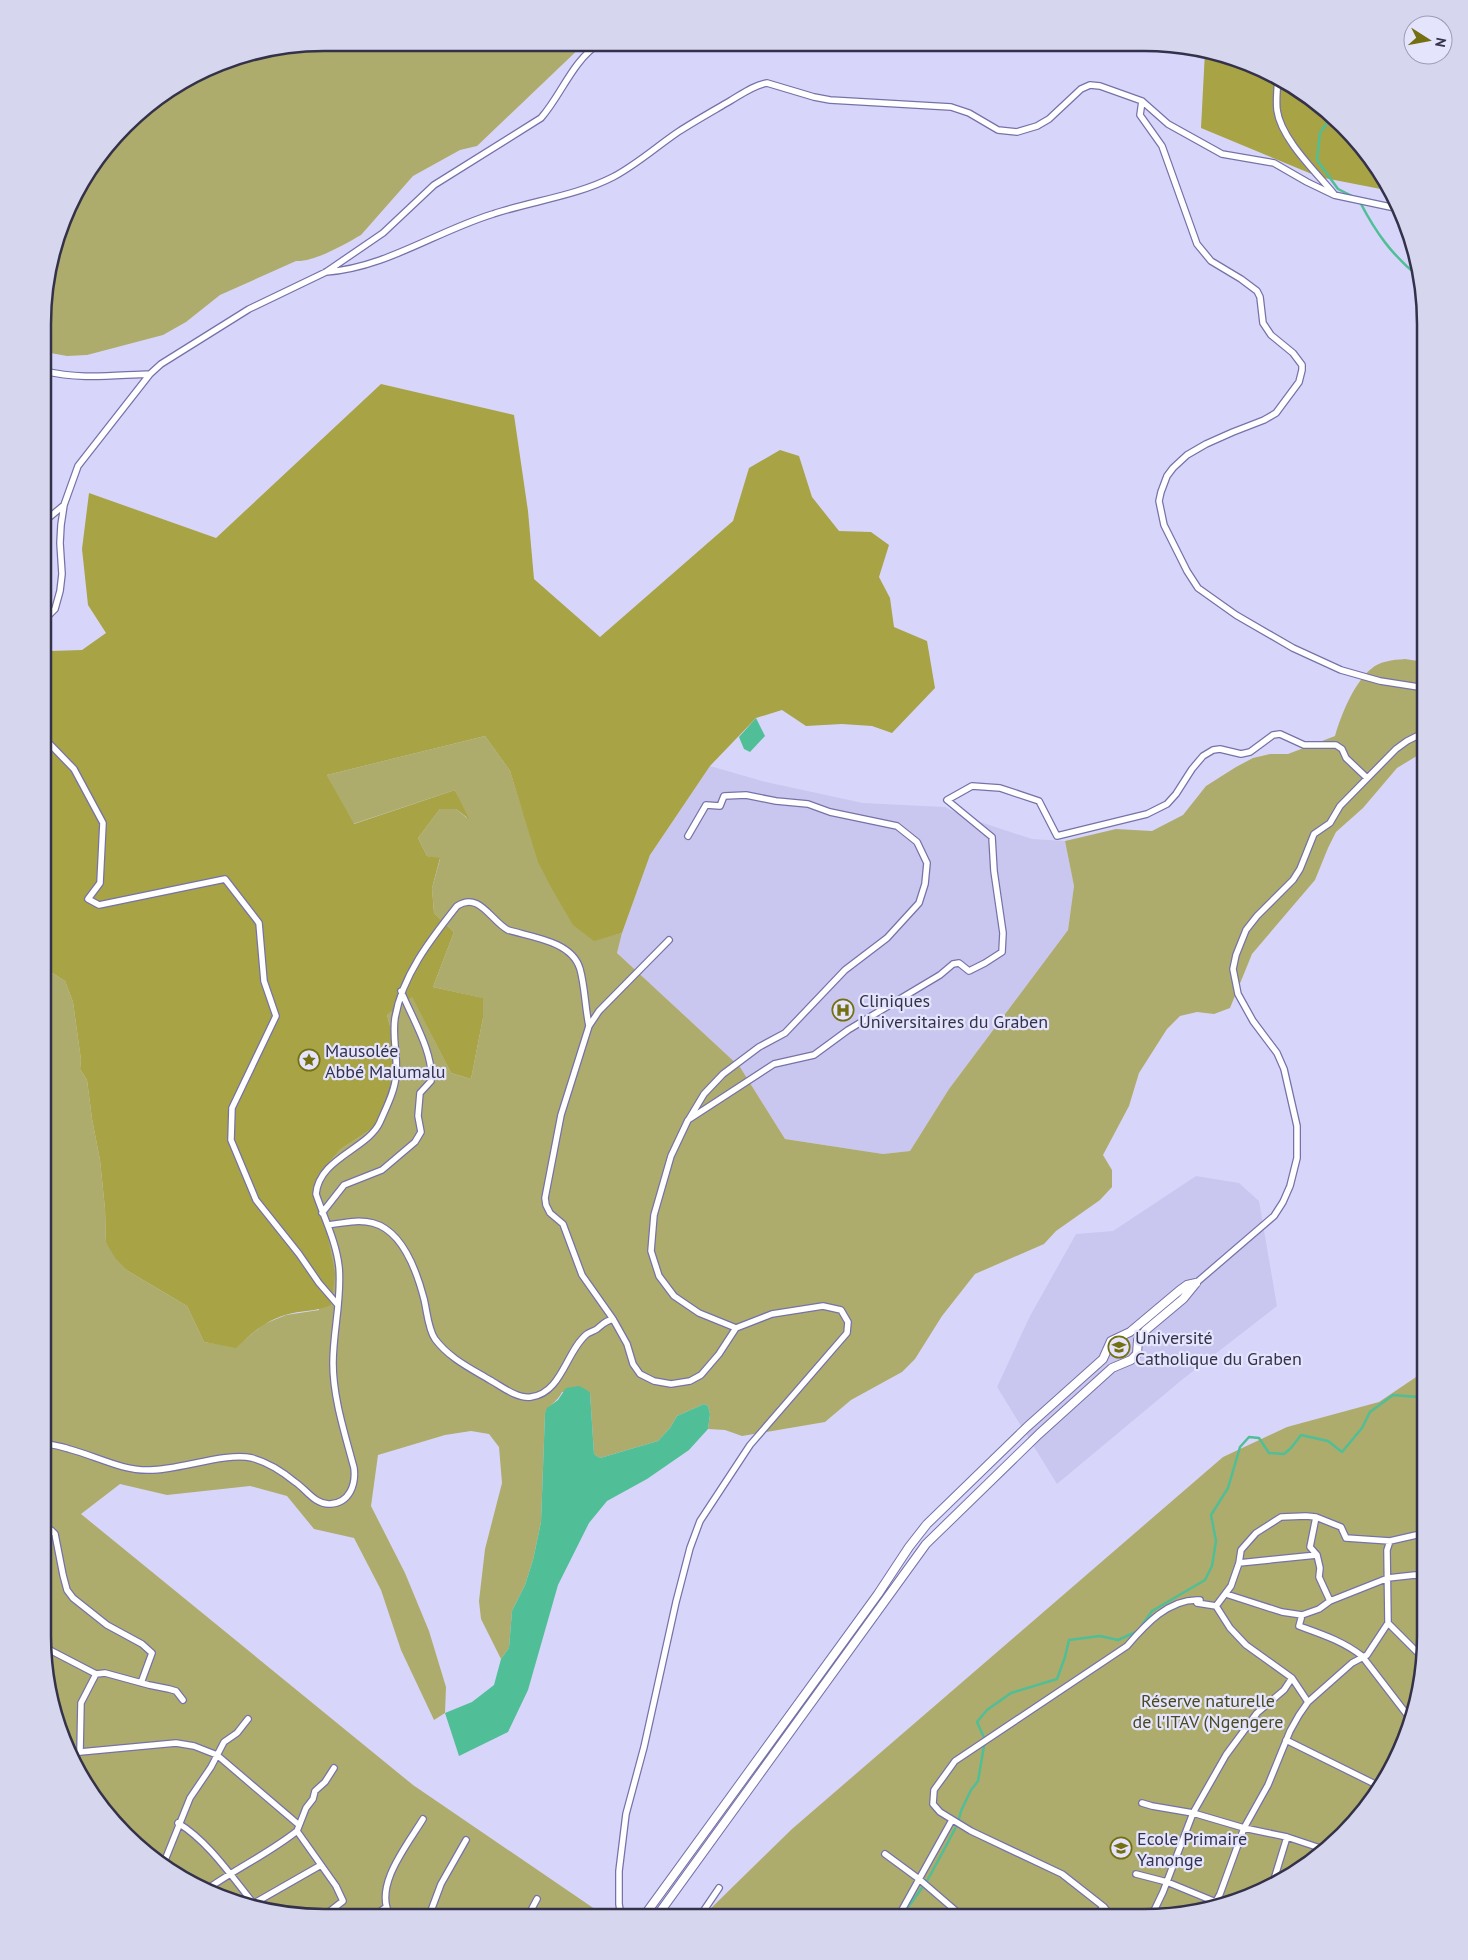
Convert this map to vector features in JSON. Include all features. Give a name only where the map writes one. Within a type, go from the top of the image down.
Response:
[{"type":"street","points":[[51,613],[55,609],[60,591],[62,574],[60,543],[64,505],[78,466],[150,374],[161,364],[249,309],[326,272],[383,233],[434,185],[541,118],[550,108],[558,92],[579,62],[589,51]]},
{"type":"street","points":[[326,272],[342,271],[373,262],[492,214],[576,191],[612,178],[638,162],[678,132],[761,84],[767,83],[830,100],[951,107],[968,112],[998,130],[1017,132],[1037,126],[1049,118],[1081,89],[1090,85],[1100,86],[1142,101],[1168,124],[1222,154],[1274,163],[1334,195],[1390,207]]},
{"type":"street","points":[[1278,87],[1277,110],[1282,126],[1298,150],[1334,195]]},
{"type":"street","points":[[1142,101],[1140,115],[1162,146],[1197,244],[1212,261],[1241,278],[1257,291],[1260,298],[1262,323],[1271,335],[1293,352],[1302,365],[1299,382],[1276,413],[1264,420],[1206,444],[1187,455],[1173,468],[1167,476],[1161,492],[1160,502],[1164,525],[1187,571],[1198,588],[1236,615],[1293,648],[1341,670],[1380,681],[1417,686]]},
{"type":"street","points":[[51,372],[88,376],[150,374]]},
{"type":"street","points":[[51,515],[64,505]]},
{"type":"street","points":[[688,1120],[774,1064],[814,1056],[848,1030],[940,975],[953,964],[959,963],[969,970],[985,963],[1002,952],[1003,934],[994,872],[992,836],[947,800],[972,786],[1000,788],[1039,801],[1057,836],[1147,814],[1167,804],[1192,768],[1203,756],[1213,750],[1220,749],[1242,754],[1250,752],[1273,735],[1280,734],[1304,745],[1336,745],[1342,749],[1346,758],[1366,777]]},
{"type":"street","points":[[662,1909],[926,1544],[1039,1434],[1112,1368],[1131,1360],[1137,1354],[1138,1340],[1146,1330],[1184,1299],[1196,1283],[1274,1216],[1290,1186],[1297,1158],[1297,1126],[1284,1069],[1277,1053],[1253,1021],[1238,994],[1232,969],[1236,955],[1246,930],[1256,916],[1293,880],[1300,869],[1314,834],[1330,823],[1340,806],[1396,748],[1417,736]]},
{"type":"street","points":[[51,745],[74,768],[103,823],[100,883],[88,899],[98,905],[225,879],[259,923],[264,981],[276,1016],[232,1108],[231,1140],[256,1200],[299,1254],[319,1283],[338,1304]]},
{"type":"street","points":[[688,836],[706,805],[720,806],[724,796],[746,795],[776,801],[808,804],[830,812],[898,826],[917,842],[927,863],[925,884],[919,903],[887,938],[845,970],[785,1033],[759,1047],[723,1074],[704,1094],[688,1120],[671,1156],[654,1215],[651,1251],[659,1276],[674,1296],[699,1313],[736,1328]]},
{"type":"street","points":[[51,1445],[138,1470],[180,1467],[236,1457],[251,1458],[264,1462],[296,1482],[313,1498],[322,1502],[330,1504],[350,1494],[356,1478],[336,1395],[333,1363],[338,1304],[338,1266],[334,1241],[316,1194],[322,1174],[378,1125],[393,1089],[396,1076],[395,1020],[401,991],[408,976],[453,911],[462,903],[478,904],[492,914],[502,927],[563,948],[573,956],[580,968],[589,1026]]},
{"type":"street","points":[[620,1909],[619,1871],[626,1814],[644,1747],[676,1602],[690,1548],[700,1521],[750,1445],[847,1333],[848,1322],[841,1310],[823,1306],[772,1314],[736,1328],[719,1354],[701,1375],[690,1381],[672,1384],[654,1382],[640,1374],[634,1364],[627,1344],[613,1319],[582,1275],[563,1224],[550,1213],[546,1205],[544,1198],[562,1115],[589,1026],[599,1011],[669,940]]},
{"type":"street","points":[[322,1213],[344,1185],[382,1170],[415,1142],[422,1132],[418,1116],[420,1093],[431,1081],[432,1071],[430,1059],[401,991]]},
{"type":"street","points":[[328,1226],[352,1221],[384,1227],[398,1240],[411,1262],[421,1288],[434,1338],[457,1361],[514,1394],[528,1398],[539,1396],[550,1389],[587,1334],[599,1328],[606,1321],[613,1319]]},
{"type":"street","points":[[649,1909],[878,1594],[909,1547],[928,1524],[1027,1427],[1103,1359],[1111,1341],[1130,1332],[1187,1285],[1196,1283]]},
{"type":"street","points":[[1130,1332],[1138,1340]]},
{"type":"street","points":[[1103,1359],[1112,1368]]},
{"type":"street","points":[[1216,1606],[1231,1586],[1239,1563],[1241,1550],[1256,1533],[1281,1517],[1316,1517],[1340,1527],[1346,1538],[1390,1541],[1417,1535]]},
{"type":"street","points":[[1316,1517],[1310,1547],[1316,1555],[1320,1568],[1319,1577],[1330,1601]]},
{"type":"street","points":[[51,1530],[55,1534],[67,1590],[73,1598],[106,1625],[142,1644],[152,1653],[141,1683]]},
{"type":"street","points":[[1218,1898],[1244,1828],[1268,1785],[1286,1740],[1308,1702],[1362,1656],[1367,1655],[1388,1623],[1387,1550],[1390,1541]]},
{"type":"street","points":[[1239,1563],[1316,1555]]},
{"type":"street","points":[[1226,1594],[1282,1612],[1302,1615],[1319,1609],[1330,1601],[1388,1578],[1417,1575]]},
{"type":"street","points":[[1106,1909],[1062,1874],[992,1842],[940,1812],[933,1804],[934,1790],[955,1761],[1121,1651],[1146,1622],[1172,1607],[1192,1599],[1200,1600],[1197,1604],[1216,1606]]},
{"type":"street","points":[[1216,1606],[1230,1628],[1246,1645],[1292,1678],[1308,1702]]},
{"type":"street","points":[[1302,1615],[1299,1626],[1330,1637],[1353,1648],[1362,1656],[1405,1712]]},
{"type":"street","points":[[1388,1623],[1416,1651]]},
{"type":"street","points":[[52,1651],[96,1674],[105,1673],[176,1691],[183,1700]]},
{"type":"street","points":[[96,1674],[82,1704],[80,1752],[176,1743],[194,1746],[218,1755],[298,1828],[321,1866],[336,1886],[343,1901],[333,1909]]},
{"type":"street","points":[[1155,1908],[1193,1813],[1226,1755],[1257,1713],[1284,1690],[1292,1678]]},
{"type":"street","points":[[165,1857],[190,1798],[211,1767],[224,1742],[237,1733],[248,1719]]},
{"type":"street","points":[[1286,1740],[1373,1783]]},
{"type":"street","points":[[213,1885],[229,1873],[268,1852],[298,1828],[306,1808],[313,1799],[315,1791],[325,1782],[334,1768]]},
{"type":"street","points":[[1142,1802],[1152,1806],[1193,1813],[1244,1828],[1288,1837],[1317,1847]]},
{"type":"street","points":[[385,1908],[386,1891],[394,1866],[423,1819]]},
{"type":"street","points":[[904,1909],[923,1882],[956,1822]]},
{"type":"street","points":[[178,1824],[190,1830],[229,1873],[247,1897]]},
{"type":"street","points":[[1276,1874],[1288,1837]]},
{"type":"street","points":[[432,1909],[441,1884],[466,1840]]},
{"type":"street","points":[[885,1854],[923,1882],[954,1909]]},
{"type":"street","points":[[260,1901],[321,1866]]},
{"type":"street","points":[[1136,1874],[1167,1882],[1211,1900]]},
{"type":"street","points":[[705,1909],[719,1888]]},
{"type":"street","points":[[532,1909],[537,1900]]},
{"type":"street","points":[[1101,1909],[1104,1906]]},
{"type":"shaded area","points":[[1205,58],[1264,79],[1310,108],[1349,144],[1381,189],[1319,177],[1201,128]]},
{"type":"shaded area","points":[[381,384],[514,415],[528,511],[534,579],[600,637],[733,521],[749,468],[780,450],[799,456],[812,497],[839,531],[871,532],[889,545],[879,577],[890,598],[894,627],[927,641],[935,688],[892,733],[872,726],[842,724],[806,726],[782,710],[756,718],[710,766],[650,855],[622,933],[594,941],[573,925],[552,889],[538,862],[510,771],[485,736],[327,775],[354,824],[455,790],[469,819],[456,809],[440,809],[418,838],[427,856],[440,858],[432,888],[434,913],[454,932],[433,987],[483,998],[483,1018],[471,1079],[451,1073],[412,997],[387,1015],[395,1044],[397,1076],[376,1126],[341,1149],[319,1174],[314,1185],[317,1203],[327,1233],[335,1274],[331,1305],[320,1309],[291,1313],[271,1321],[259,1328],[236,1348],[204,1342],[187,1306],[128,1271],[116,1259],[106,1243],[100,1160],[87,1080],[80,1069],[81,1060],[73,1002],[65,981],[51,972],[51,651],[82,650],[106,633],[88,605],[82,549],[89,493],[216,538]]},
{"type":"shaded area","points":[[756,718],[765,736],[750,752],[744,749],[739,737]]},
{"type":"shaded area","name":"Cliniques Universitaires du Graben","points":[[710,766],[766,782],[863,803],[945,807],[968,818],[1032,839],[1065,841],[1074,886],[1068,930],[949,1089],[910,1151],[883,1154],[785,1139],[740,1067],[617,953],[622,933],[650,855]]},
{"type":"shaded area","name":"Université Catholique du Graben","points":[[1196,1176],[1239,1183],[1259,1201],[1277,1306],[1183,1379],[1057,1484],[997,1387],[1030,1316],[1076,1234],[1113,1231]]},
{"type":"shaded area","points":[[579,1386],[590,1393],[594,1454],[600,1458],[658,1441],[670,1428],[677,1416],[704,1404],[708,1406],[710,1414],[708,1429],[689,1450],[647,1479],[607,1501],[589,1523],[558,1585],[528,1690],[508,1732],[459,1756],[445,1713],[472,1702],[494,1685],[501,1659],[509,1648],[512,1611],[525,1585],[533,1560],[541,1522],[545,1413],[547,1408],[558,1400],[566,1388]]},
{"type":"green space","points":[[577,51],[477,146],[460,150],[413,176],[361,235],[321,256],[304,261],[296,261],[220,295],[186,322],[163,335],[87,355],[67,356],[51,353],[52,306],[56,271],[66,237],[79,204],[97,173],[131,131],[158,108],[188,88],[204,79],[237,66],[271,56],[306,52]]},
{"type":"green space","points":[[1391,660],[1417,661],[1417,756],[1397,768],[1363,808],[1336,832],[1315,880],[1252,954],[1230,1008],[1214,1014],[1197,1012],[1180,1016],[1167,1029],[1139,1073],[1129,1106],[1103,1155],[1112,1170],[1112,1187],[1100,1200],[1056,1231],[1044,1244],[975,1274],[942,1316],[915,1359],[902,1372],[851,1400],[825,1422],[742,1436],[725,1430],[708,1429],[710,1414],[708,1406],[704,1404],[677,1416],[670,1428],[658,1441],[600,1458],[594,1454],[590,1393],[562,1392],[545,1413],[541,1522],[533,1560],[525,1585],[512,1611],[509,1648],[501,1659],[481,1619],[479,1601],[485,1549],[502,1483],[499,1447],[489,1434],[471,1431],[445,1435],[378,1455],[371,1506],[405,1573],[429,1631],[446,1687],[445,1713],[434,1720],[401,1650],[381,1590],[354,1538],[314,1529],[287,1496],[250,1486],[167,1495],[120,1484],[81,1514],[413,1785],[595,1909],[324,1909],[271,1904],[220,1888],[188,1872],[144,1841],[119,1816],[97,1787],[72,1740],[56,1689],[52,1654],[51,972],[65,981],[73,1002],[81,1060],[80,1069],[87,1080],[100,1160],[106,1243],[128,1271],[187,1306],[204,1342],[236,1347],[264,1324],[286,1315],[319,1310],[317,1203],[314,1185],[319,1174],[341,1149],[376,1126],[395,1044],[387,1015],[412,996],[451,1073],[471,1079],[483,1018],[482,998],[433,987],[454,932],[434,913],[432,888],[440,859],[427,856],[418,838],[440,809],[456,809],[467,818],[455,790],[353,824],[327,775],[485,736],[510,771],[523,812],[594,940],[622,933],[617,953],[740,1067],[785,1139],[883,1154],[910,1151],[949,1089],[1068,930],[1074,886],[1065,841],[1116,829],[1152,831],[1183,815],[1206,786],[1253,758],[1270,754],[1288,754],[1335,736],[1349,700],[1359,682],[1375,666]]},
{"type":"green space","name":"Réserve naturelle de l'ITAV (Ngengere","points":[[1417,1376],[1417,1636],[1412,1689],[1396,1740],[1371,1787],[1337,1829],[1310,1852],[1280,1872],[1248,1888],[1197,1904],[1162,1908],[710,1909],[792,1829],[1223,1457],[1287,1427],[1379,1402]]},
{"type":"waterway","points":[[1328,122],[1320,133],[1317,160],[1338,189],[1352,196]]},
{"type":"waterway","points":[[1360,202],[1385,243],[1412,270]]},
{"type":"waterway","points":[[907,1909],[927,1881],[958,1823],[961,1811],[971,1790],[978,1781],[985,1740],[977,1722],[987,1710],[1011,1693],[1057,1679],[1069,1640],[1100,1636],[1118,1640],[1138,1631],[1152,1611],[1205,1580],[1212,1566],[1216,1541],[1211,1515],[1228,1488],[1240,1447],[1249,1437],[1259,1438],[1269,1453],[1284,1454],[1301,1435],[1328,1441],[1342,1452],[1362,1428],[1370,1412],[1393,1395],[1417,1397]]},
{"type":"place","name":"Cliniques Universitaires du Graben","points":[[843,1010]]},
{"type":"place","name":"Mausolée Abbé Malumalu","points":[[309,1060]]},
{"type":"place","name":"Université Catholique du Graben","points":[[1119,1347]]},
{"type":"place","name":"Ecole Primaire Yanonge","points":[[1121,1848]]}]
